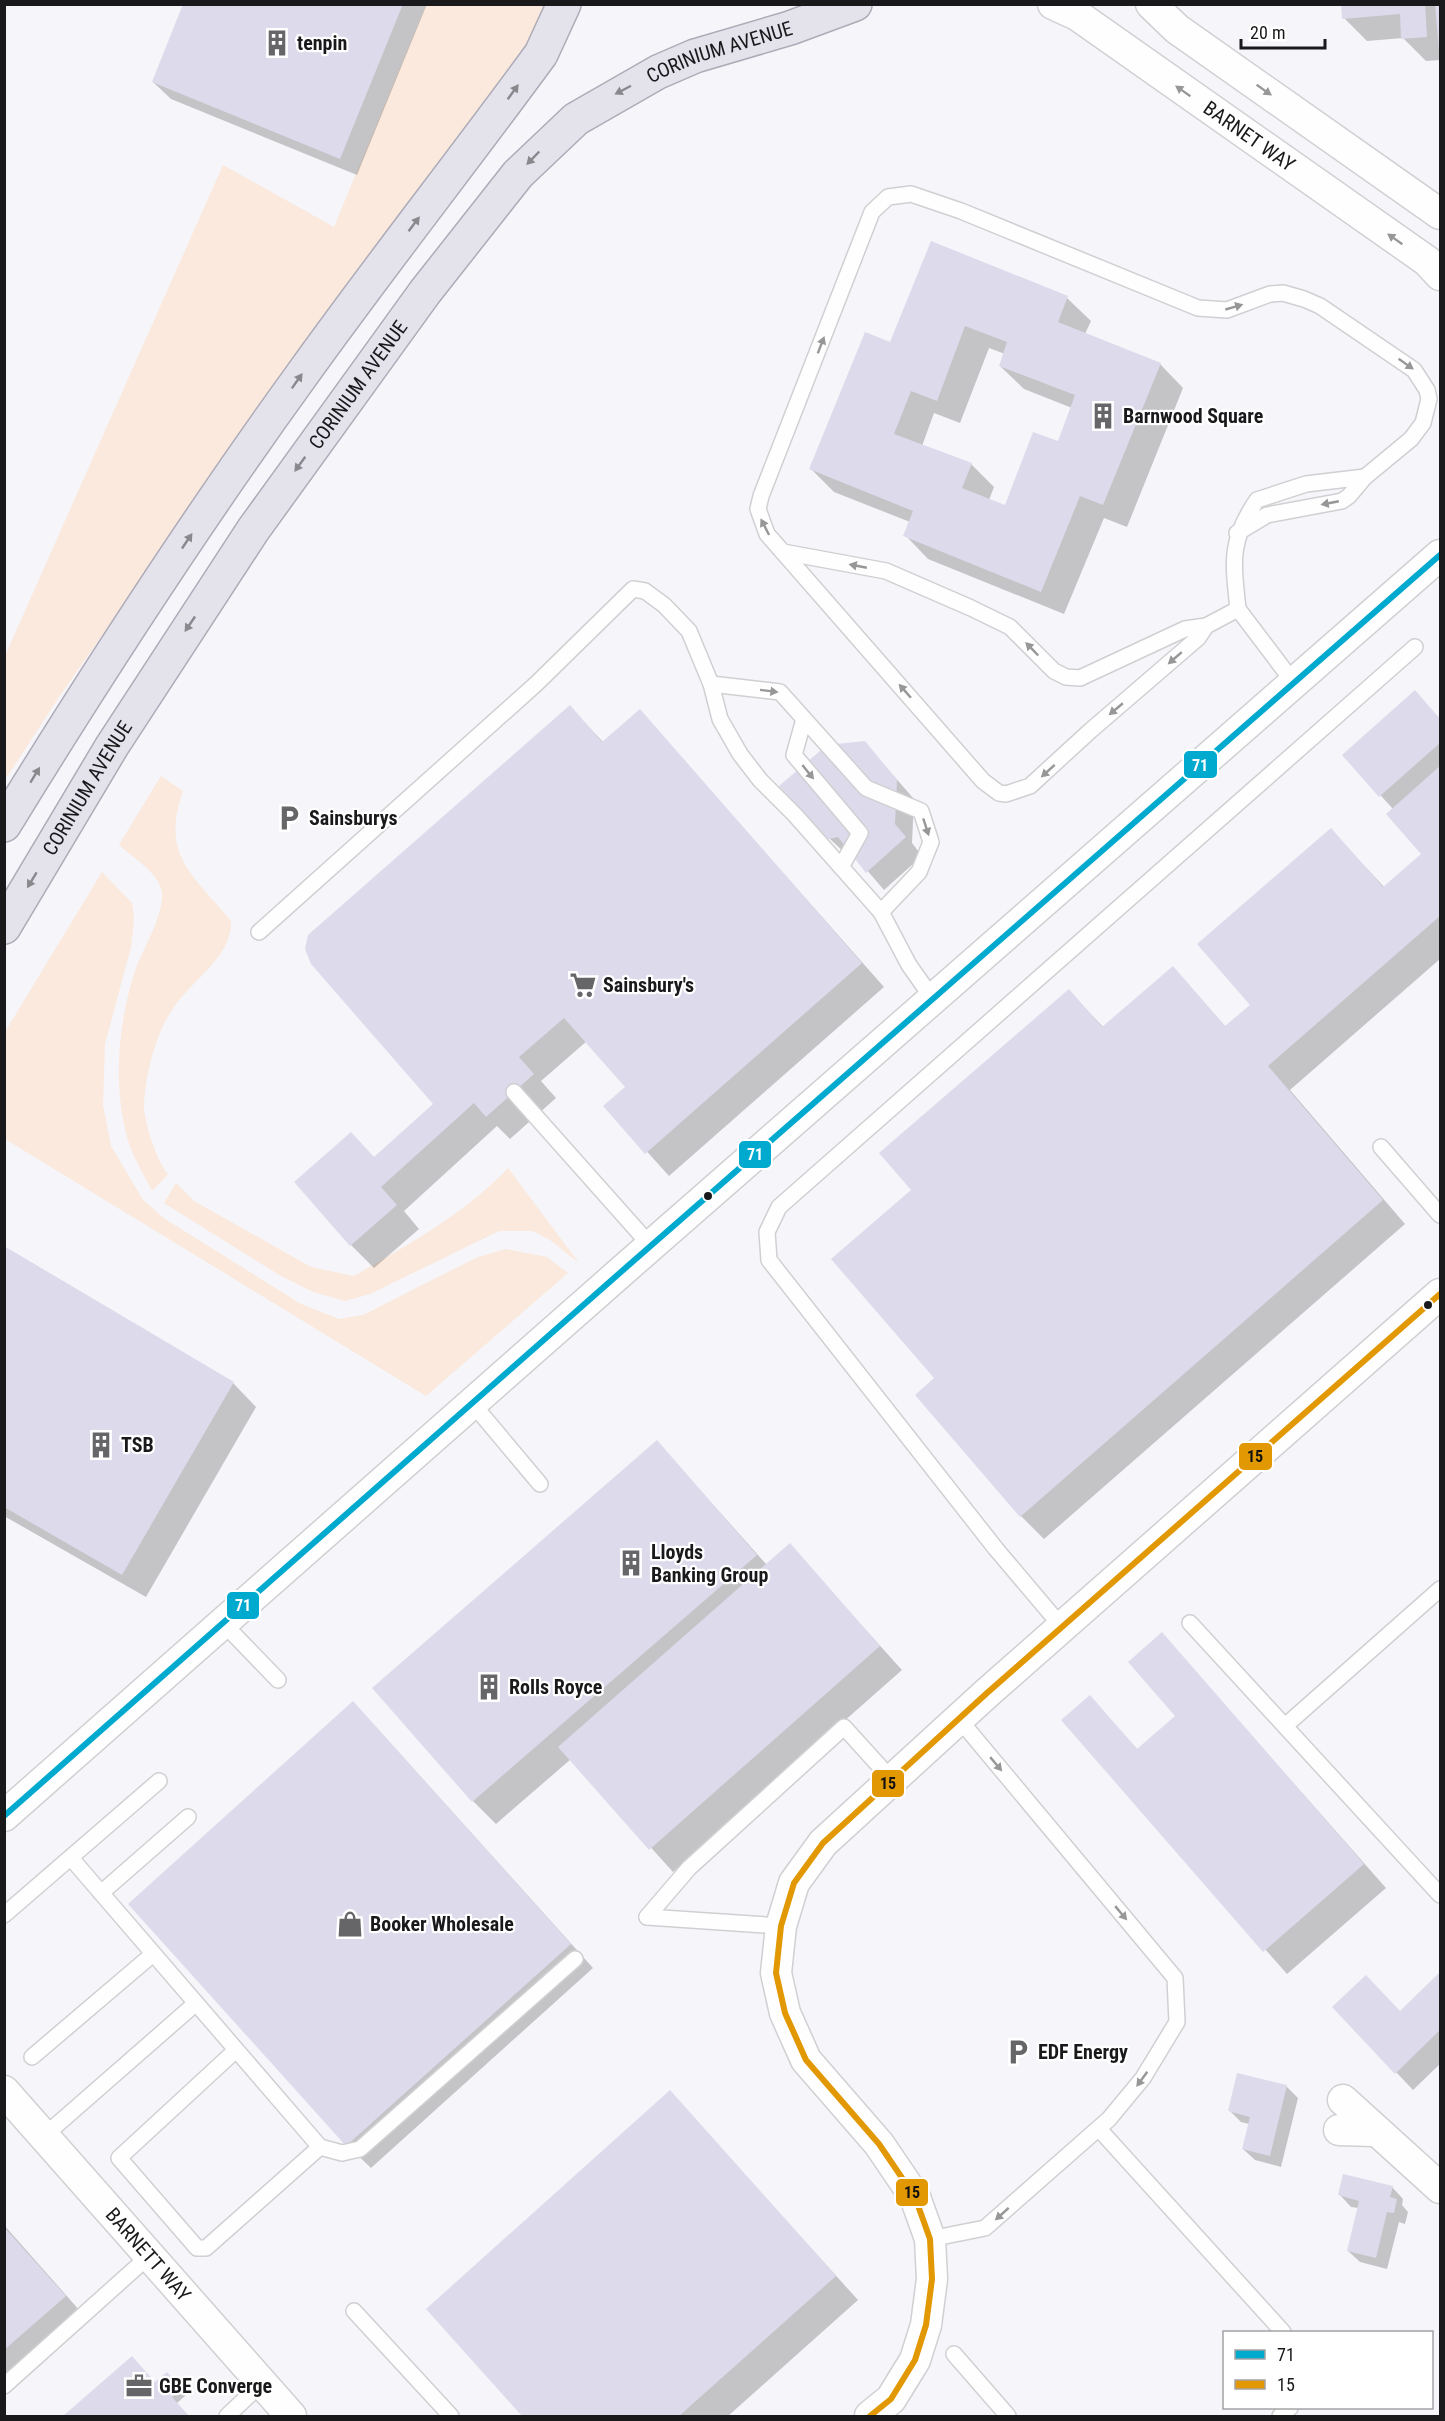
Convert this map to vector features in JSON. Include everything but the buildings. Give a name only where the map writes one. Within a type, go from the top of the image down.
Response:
[{"type":"highway","points":[[4,825],[67,724],[300,376],[541,54],[564,4]]},
{"type":"highway","name":"CORINIUM AVENUE","points":[[4,927],[112,746],[253,530],[425,292],[518,174],[576,119],[658,72],[694,56],[790,28],[855,4]]},
{"type":"street","name":"BARNET WAY","points":[[1053,4],[1077,15],[1436,262]]},
{"type":"street","points":[[1151,4],[1177,29],[1440,214]]},
{"type":"street","points":[[4,1816],[1440,555]]},
{"type":"street","points":[[870,2416],[891,2399],[915,2360],[926,2325],[932,2279],[930,2240],[915,2197],[885,2153],[807,2060],[785,2013],[776,1973],[780,1926],[794,1883],[823,1843],[892,1780],[1440,1294]]},
{"type":"street","name":"BARNETT WAY","points":[[7,2098],[44,2136],[291,2416]]},
{"type":"street","points":[[1343,2100],[1440,2188]]},
{"type":"street","points":[[1339,2130],[1375,2131]]},
{"type":"lane","points":[[1206,626],[1198,639],[1090,730],[1050,770],[1021,791],[999,793],[983,781],[783,552],[760,521],[758,509],[761,496],[872,212],[888,197],[911,194],[961,211],[1198,308],[1227,310],[1270,294],[1284,293],[1320,306],[1414,370],[1427,390],[1428,411],[1424,423],[1411,439],[1365,477],[1342,501],[1267,515],[1237,533]]},
{"type":"lane","points":[[1294,683],[1238,609],[1233,565],[1237,533],[1257,500],[1306,484],[1365,477]]},
{"type":"lane","points":[[783,552],[886,571],[971,608],[1010,627],[1054,671],[1066,677],[1080,678],[1185,629],[1206,626],[1238,609]]},
{"type":"lane","points":[[259,932],[536,684],[633,589],[645,591],[664,605],[689,631],[711,684],[720,719],[740,754],[760,780],[795,815],[881,912],[909,965],[933,999]]},
{"type":"lane","points":[[1062,1627],[996,1549],[769,1260],[767,1232],[779,1207],[1415,647]]},
{"type":"lane","points":[[711,684],[780,692],[866,788],[921,811],[931,842],[918,872],[881,912]]},
{"type":"lane","points":[[804,719],[794,755],[860,833],[841,867]]},
{"type":"lane","points":[[514,1092],[651,1246]]},
{"type":"lane","points":[[1382,1147],[1440,1215]]},
{"type":"lane","points":[[472,1403],[540,1484]]},
{"type":"lane","points":[[1285,1726],[1440,1589]]},
{"type":"lane","points":[[223,1623],[278,1680]]},
{"type":"lane","points":[[1190,1623],[1440,1895]]},
{"type":"lane","points":[[930,2240],[985,2228],[1099,2129],[1143,2078],[1177,2022],[1175,1978],[959,1719]]},
{"type":"lane","points":[[780,1926],[647,1917],[689,1868],[844,1727],[892,1780]]},
{"type":"lane","points":[[4,1915],[159,1781]]},
{"type":"lane","points":[[101,1893],[188,1817]]},
{"type":"lane","points":[[71,1858],[320,2147],[342,2153],[360,2149],[575,1959]]},
{"type":"lane","points":[[32,2057],[153,1954]]},
{"type":"lane","points":[[44,2136],[195,2004]]},
{"type":"lane","points":[[236,2050],[119,2158],[163,2209],[197,2248],[206,2248],[320,2147]]},
{"type":"lane","points":[[1099,2129],[1282,2331]]},
{"type":"lane","points":[[4,2386],[149,2256]]},
{"type":"lane","points":[[354,2311],[451,2416]]},
{"type":"lane","points":[[954,2355],[1008,2416]]},
{"type":"lane","points":[[227,2416],[262,2383]]},
{"type":"shaded area","points":[[426,5],[544,5],[533,33],[515,62],[310,338],[59,697],[5,780],[5,656],[223,165],[334,227]]},
{"type":"shaded area","points":[[161,776],[183,791],[175,832],[178,849],[184,863],[193,877],[231,921],[225,946],[218,958],[172,1010],[152,1056],[146,1082],[144,1106],[156,1151],[168,1174],[152,1191],[127,1137],[120,1096],[119,1055],[124,1014],[134,974],[151,936],[162,896],[161,888],[153,874],[119,845]]},
{"type":"shaded area","points":[[102,872],[132,903],[134,919],[131,947],[105,1044],[103,1105],[111,1146],[143,1200],[165,1219],[301,1304],[339,1319],[363,1315],[478,1257],[506,1249],[547,1257],[568,1273],[426,1396],[5,1139],[5,1032]]},
{"type":"shaded area","points":[[508,1168],[579,1263],[550,1240],[533,1231],[499,1231],[370,1294],[345,1301],[313,1292],[281,1276],[164,1203],[176,1183],[194,1201],[311,1267],[354,1276],[455,1214],[474,1200]]},
{"type":"transit line","name":"71","points":[[4,1816],[1440,555]]},
{"type":"transit line","name":"15","points":[[870,2416],[891,2399],[915,2360],[926,2325],[932,2279],[930,2239],[915,2197],[879,2144],[806,2060],[785,2013],[776,1973],[781,1926],[794,1883],[823,1843],[987,1693],[1440,1294]]},
{"type":"place","name":"tenpin","points":[[277,43]]},
{"type":"place","name":"Barnwood Square","points":[[1103,416]]},
{"type":"place","name":"Sainsburys","points":[[289,818]]},
{"type":"place","name":"Sainsbury's","points":[[583,985]]},
{"type":"place","name":"TSB","points":[[101,1445]]},
{"type":"place","name":"Lloyds Banking Group","points":[[631,1563]]},
{"type":"place","name":"Rolls Royce","points":[[489,1687]]},
{"type":"place","name":"Booker Wholesale","points":[[350,1924]]},
{"type":"place","name":"EDF Energy","points":[[1018,2052]]},
{"type":"place","name":"GBE Converge","points":[[139,2386]]}]
